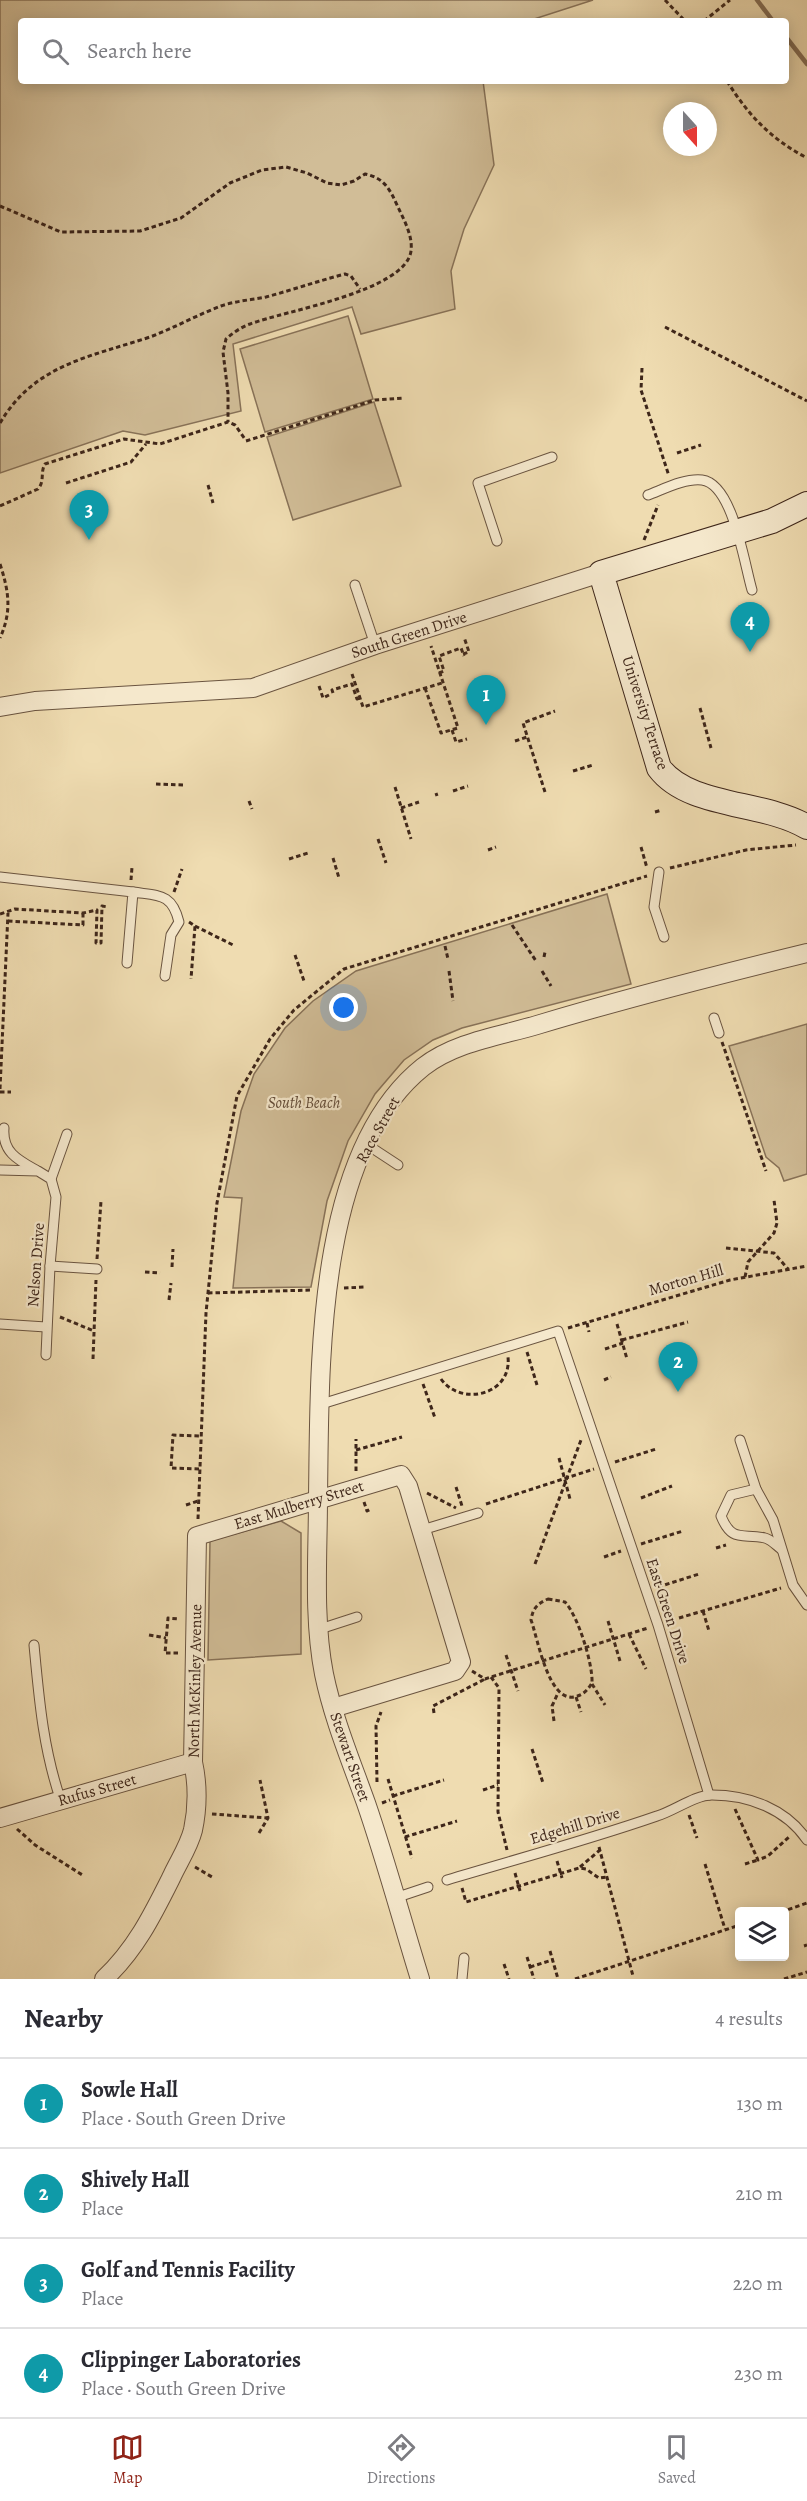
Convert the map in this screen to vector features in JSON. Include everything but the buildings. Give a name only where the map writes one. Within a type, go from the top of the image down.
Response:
[{"type":"street","name":"South Green Drive","points":[[0,707],[36,701],[253,688],[375,645],[601,573],[772,522],[807,504]]},
{"type":"street","name":"University Terrace","points":[[601,573],[659,768],[666,777],[690,792],[783,814],[807,827]]},
{"type":"street","name":"Race Street","points":[[318,1529],[319,1402],[330,1270],[343,1209],[366,1144],[387,1108],[403,1087],[425,1066],[451,1051],[581,1011],[807,953]]},
{"type":"street","name":"East Mulberry Street","points":[[197,1536],[402,1475],[406,1480],[422,1530]]},
{"type":"street","name":"Stewart Street","points":[[318,1529],[320,1629],[324,1673],[333,1708],[420,1979]]},
{"type":"street","points":[[333,1708],[455,1671],[461,1664],[461,1656],[422,1530]]},
{"type":"street","name":"North McKinley Avenue","points":[[104,1979],[132,1950],[189,1843],[198,1792],[193,1762],[197,1536]]},
{"type":"street","name":"Rufus Street","points":[[8,1822],[61,1801],[193,1762]]},
{"type":"lane","points":[[497,541],[478,483],[552,457]]},
{"type":"lane","points":[[648,495],[695,480],[714,483],[726,500],[752,590]]},
{"type":"lane","points":[[355,585],[375,645]]},
{"type":"lane","points":[[659,872],[654,907],[664,937]]},
{"type":"lane","points":[[0,877],[133,892],[161,896],[169,900],[176,907],[179,922],[171,935],[165,976]]},
{"type":"lane","points":[[127,963],[133,892]]},
{"type":"lane","points":[[714,1018],[719,1033]]},
{"type":"lane","points":[[4,1128],[6,1149],[14,1157],[51,1179]]},
{"type":"lane","name":"Nelson Drive","points":[[46,1355],[56,1197],[51,1179],[66,1134]]},
{"type":"lane","points":[[366,1144],[398,1165]]},
{"type":"lane","points":[[0,1170],[38,1171]]},
{"type":"lane","points":[[50,1266],[97,1269]]},
{"type":"lane","points":[[0,1324],[46,1327]]},
{"type":"lane","name":"East Green Drive","points":[[328,1402],[558,1331],[658,1625],[709,1795]]},
{"type":"lane","points":[[740,1440],[756,1489],[772,1520],[793,1585],[807,1605]]},
{"type":"lane","points":[[756,1489],[731,1495],[721,1516],[732,1534],[742,1537],[767,1538],[782,1550]]},
{"type":"lane","points":[[422,1530],[479,1509]]},
{"type":"lane","points":[[320,1629],[357,1617]]},
{"type":"lane","points":[[34,1645],[37,1692],[48,1762],[61,1801]]},
{"type":"lane","points":[[709,1795],[732,1797],[770,1807],[795,1825],[807,1840]]},
{"type":"lane","name":"Edgehill Drive","points":[[447,1880],[658,1816],[709,1795]]},
{"type":"lane","points":[[395,1898],[428,1887]]},
{"type":"lane","points":[[462,1979],[464,1958]]},
{"type":"path","points":[[665,0],[682,18]]},
{"type":"path","points":[[708,18],[730,0]]},
{"type":"path","points":[[729,84],[739,100],[771,137],[807,158]]},
{"type":"path","points":[[0,206],[61,232],[140,231],[181,218],[230,183],[262,170],[286,168],[307,173],[327,183],[341,185],[365,174],[376,176],[391,191],[408,230],[411,249],[405,266],[377,284],[248,325],[226,339],[224,352],[228,422]]},
{"type":"path","points":[[0,423],[16,398],[30,386],[63,367],[99,352],[152,336],[223,306],[266,297],[345,274],[351,276],[360,289]]},
{"type":"path","points":[[665,327],[807,401]]},
{"type":"path","points":[[642,368],[641,390],[672,486]]},
{"type":"path","points":[[0,506],[38,489],[42,484],[42,469],[45,464],[124,439],[146,444],[160,444],[228,422],[235,425],[245,440],[375,400],[404,398]]},
{"type":"path","points":[[66,483],[131,462],[146,444]]},
{"type":"path","points":[[676,453],[701,445]]},
{"type":"path","points":[[207,485],[213,503]]},
{"type":"path","points":[[643,546],[647,530],[658,511],[659,491]]},
{"type":"path","points":[[0,564],[10,601],[9,614],[0,638]]},
{"type":"path","points":[[439,673],[444,671],[439,656],[461,648],[464,655],[469,652],[464,637]]},
{"type":"path","points":[[425,688],[441,733],[458,728],[431,646]]},
{"type":"path","points":[[352,674],[363,708],[425,688],[450,686]]},
{"type":"path","points":[[319,686],[323,698],[331,694],[332,690],[352,684],[357,699],[360,698]]},
{"type":"path","points":[[451,707],[457,705]]},
{"type":"path","points":[[700,708],[711,748]]},
{"type":"path","points":[[545,792],[523,723],[555,711]]},
{"type":"path","points":[[452,730],[456,742],[467,739]]},
{"type":"path","points":[[515,741],[527,737]]},
{"type":"path","points":[[573,771],[593,765]]},
{"type":"path","points":[[156,784],[185,786]]},
{"type":"path","points":[[453,791],[468,786]]},
{"type":"path","points":[[395,787],[411,839]]},
{"type":"path","points":[[249,801],[252,809]]},
{"type":"path","points":[[401,808],[419,802]]},
{"type":"path","points":[[655,812],[662,810]]},
{"type":"path","points":[[378,839],[386,863]]},
{"type":"path","points":[[488,850],[496,847]]},
{"type":"path","points":[[641,847],[648,868]]},
{"type":"path","points":[[289,859],[308,853]]},
{"type":"path","points":[[333,858],[339,878]]},
{"type":"path","points":[[131,880],[132,867]]},
{"type":"path","points":[[179,883],[182,869]]},
{"type":"path","points":[[0,914],[8,914],[15,909],[83,913],[97,910],[96,943],[101,943],[102,906],[108,907]]},
{"type":"path","points":[[8,921],[83,925],[83,913]]},
{"type":"path","points":[[8,914],[0,1090],[11,1092]]},
{"type":"path","points":[[191,979],[195,925],[233,945]]},
{"type":"path","points":[[512,925],[536,961]]},
{"type":"path","points":[[445,946],[447,959]]},
{"type":"path","points":[[544,957],[545,952]]},
{"type":"path","points":[[295,955],[304,981]]},
{"type":"path","points":[[449,971],[453,1001]]},
{"type":"path","points":[[542,971],[551,986]]},
{"type":"path","points":[[719,1033],[765,1171]]},
{"type":"path","points":[[745,1277],[748,1262],[772,1237],[777,1223],[774,1200]]},
{"type":"path","points":[[93,1359],[101,1201]]},
{"type":"path","points":[[726,1248],[774,1253],[788,1269]]},
{"type":"path","points":[[172,1267],[173,1249]]},
{"type":"path","name":"Morton Hill","points":[[575,1326],[745,1277],[807,1266]]},
{"type":"path","points":[[145,1272],[160,1273]]},
{"type":"path","points":[[169,1300],[171,1283]]},
{"type":"path","points":[[339,1288],[364,1287]]},
{"type":"path","points":[[208,1293],[315,1290]]},
{"type":"path","points":[[62,1317],[94,1331]]},
{"type":"path","points":[[605,1349],[622,1341],[688,1322]]},
{"type":"path","points":[[586,1323],[589,1332]]},
{"type":"path","points":[[617,1324],[627,1359]]},
{"type":"path","points":[[526,1350],[537,1385]]},
{"type":"path","points":[[440,1377],[453,1390],[469,1395],[478,1394],[498,1386],[508,1367],[507,1356]]},
{"type":"path","points":[[604,1380],[611,1377]]},
{"type":"path","points":[[423,1382],[435,1418]]},
{"type":"path","points":[[535,1564],[583,1434]]},
{"type":"path","points":[[199,1469],[171,1468],[173,1435],[200,1436]]},
{"type":"path","points":[[356,1450],[402,1437]]},
{"type":"path","points":[[356,1439],[356,1477]]},
{"type":"path","points":[[617,1462],[656,1449]]},
{"type":"path","points":[[166,1451],[172,1451]]},
{"type":"path","points":[[559,1458],[570,1499]]},
{"type":"path","points":[[479,1509],[596,1468]]},
{"type":"path","points":[[641,1498],[672,1486]]},
{"type":"path","points":[[417,1488],[463,1511],[456,1487]]},
{"type":"path","points":[[363,1499],[367,1511],[371,1509]]},
{"type":"path","points":[[186,1505],[198,1501]]},
{"type":"path","points":[[646,1542],[683,1532]]},
{"type":"path","points":[[716,1548],[726,1545]]},
{"type":"path","points":[[604,1557],[622,1551]]},
{"type":"path","points":[[659,1586],[699,1574]]},
{"type":"path","points":[[680,1618],[793,1585]]},
{"type":"path","points":[[592,1683],[584,1694],[576,1697],[567,1697],[558,1693],[552,1684],[531,1620],[533,1611],[539,1603],[548,1599],[565,1602],[572,1610],[585,1647],[592,1683],[605,1705]]},
{"type":"path","points":[[704,1611],[709,1630]]},
{"type":"path","points":[[183,1654],[165,1653],[168,1618],[184,1620]]},
{"type":"path","points":[[608,1621],[620,1661]]},
{"type":"path","points":[[434,1713],[433,1706],[485,1679],[647,1629]]},
{"type":"path","points":[[629,1634],[646,1668]]},
{"type":"path","points":[[148,1635],[166,1638]]},
{"type":"path","points":[[506,1655],[518,1691]]},
{"type":"path","points":[[466,1668],[485,1679]]},
{"type":"path","points":[[491,1677],[499,1688],[498,1812],[507,1850]]},
{"type":"path","points":[[554,1721],[552,1706],[558,1693]]},
{"type":"path","points":[[576,1697],[581,1712]]},
{"type":"path","points":[[377,1791],[376,1725],[387,1706]]},
{"type":"path","points":[[532,1749],[543,1783]]},
{"type":"path","points":[[388,1779],[412,1858]]},
{"type":"path","points":[[259,1833],[268,1818],[260,1780]]},
{"type":"path","points":[[393,1796],[444,1780]]},
{"type":"path","points":[[483,1790],[498,1785]]},
{"type":"path","points":[[734,1808],[758,1860]]},
{"type":"path","points":[[207,1814],[268,1818]]},
{"type":"path","points":[[689,1815],[697,1838]]},
{"type":"path","points":[[405,1837],[457,1821]]},
{"type":"path","points":[[8,1822],[35,1845],[84,1876]]},
{"type":"path","points":[[745,1864],[768,1856],[789,1838]]},
{"type":"path","points":[[598,1843],[633,1976]]},
{"type":"path","points":[[461,1885],[466,1902],[561,1876],[579,1868],[600,1850]]},
{"type":"path","points":[[555,1856],[561,1876]]},
{"type":"path","points":[[705,1864],[725,1929]]},
{"type":"path","points":[[191,1865],[212,1877]]},
{"type":"path","points":[[579,1868],[586,1869],[599,1878],[607,1877]]},
{"type":"path","points":[[513,1869],[520,1891]]},
{"type":"path","points":[[789,1909],[807,1903]]},
{"type":"path","points":[[575,1979],[735,1926]]},
{"type":"path","points":[[550,1951],[558,1979]]},
{"type":"path","points":[[527,1957],[534,1979]]},
{"type":"path","points":[[530,1967],[552,1960]]},
{"type":"path","points":[[504,1964],[509,1979]]},
{"type":"path","points":[[784,1978],[807,1971]]},
{"type":"green space","points":[[0,0],[593,0],[537,18],[18,18],[18,84],[483,84],[494,165],[464,229],[451,271],[455,309],[361,334],[352,307],[233,344],[241,411],[145,435],[123,431],[0,473]]},
{"type":"green space","points":[[348,316],[373,399],[265,432],[240,349]]},
{"type":"green space","points":[[374,402],[401,486],[293,520],[267,437]]},
{"type":"green space","name":"South Beach","points":[[607,894],[631,984],[462,1028],[433,1040],[404,1060],[375,1094],[348,1141],[327,1201],[311,1287],[233,1288],[242,1198],[224,1197],[241,1111],[254,1074],[285,1028],[313,1001],[356,971]]},
{"type":"green space","points":[[807,1024],[807,1174],[784,1181],[779,1168],[766,1157],[729,1046]]},
{"type":"green space","points":[[281,1521],[301,1533],[301,1654],[208,1660],[210,1541]]},
{"type":"waterway","points":[[757,0],[771,18]]},
{"type":"waterway","points":[[789,41],[807,64]]},
{"type":"place","name":"Golf and Tennis Facility","points":[[89,540]]},
{"type":"place","name":"Clippinger Laboratories","points":[[750,652]]},
{"type":"place","name":"Sowle Hall","points":[[486,725]]},
{"type":"place","name":"Shively Hall","points":[[678,1392]]}]
